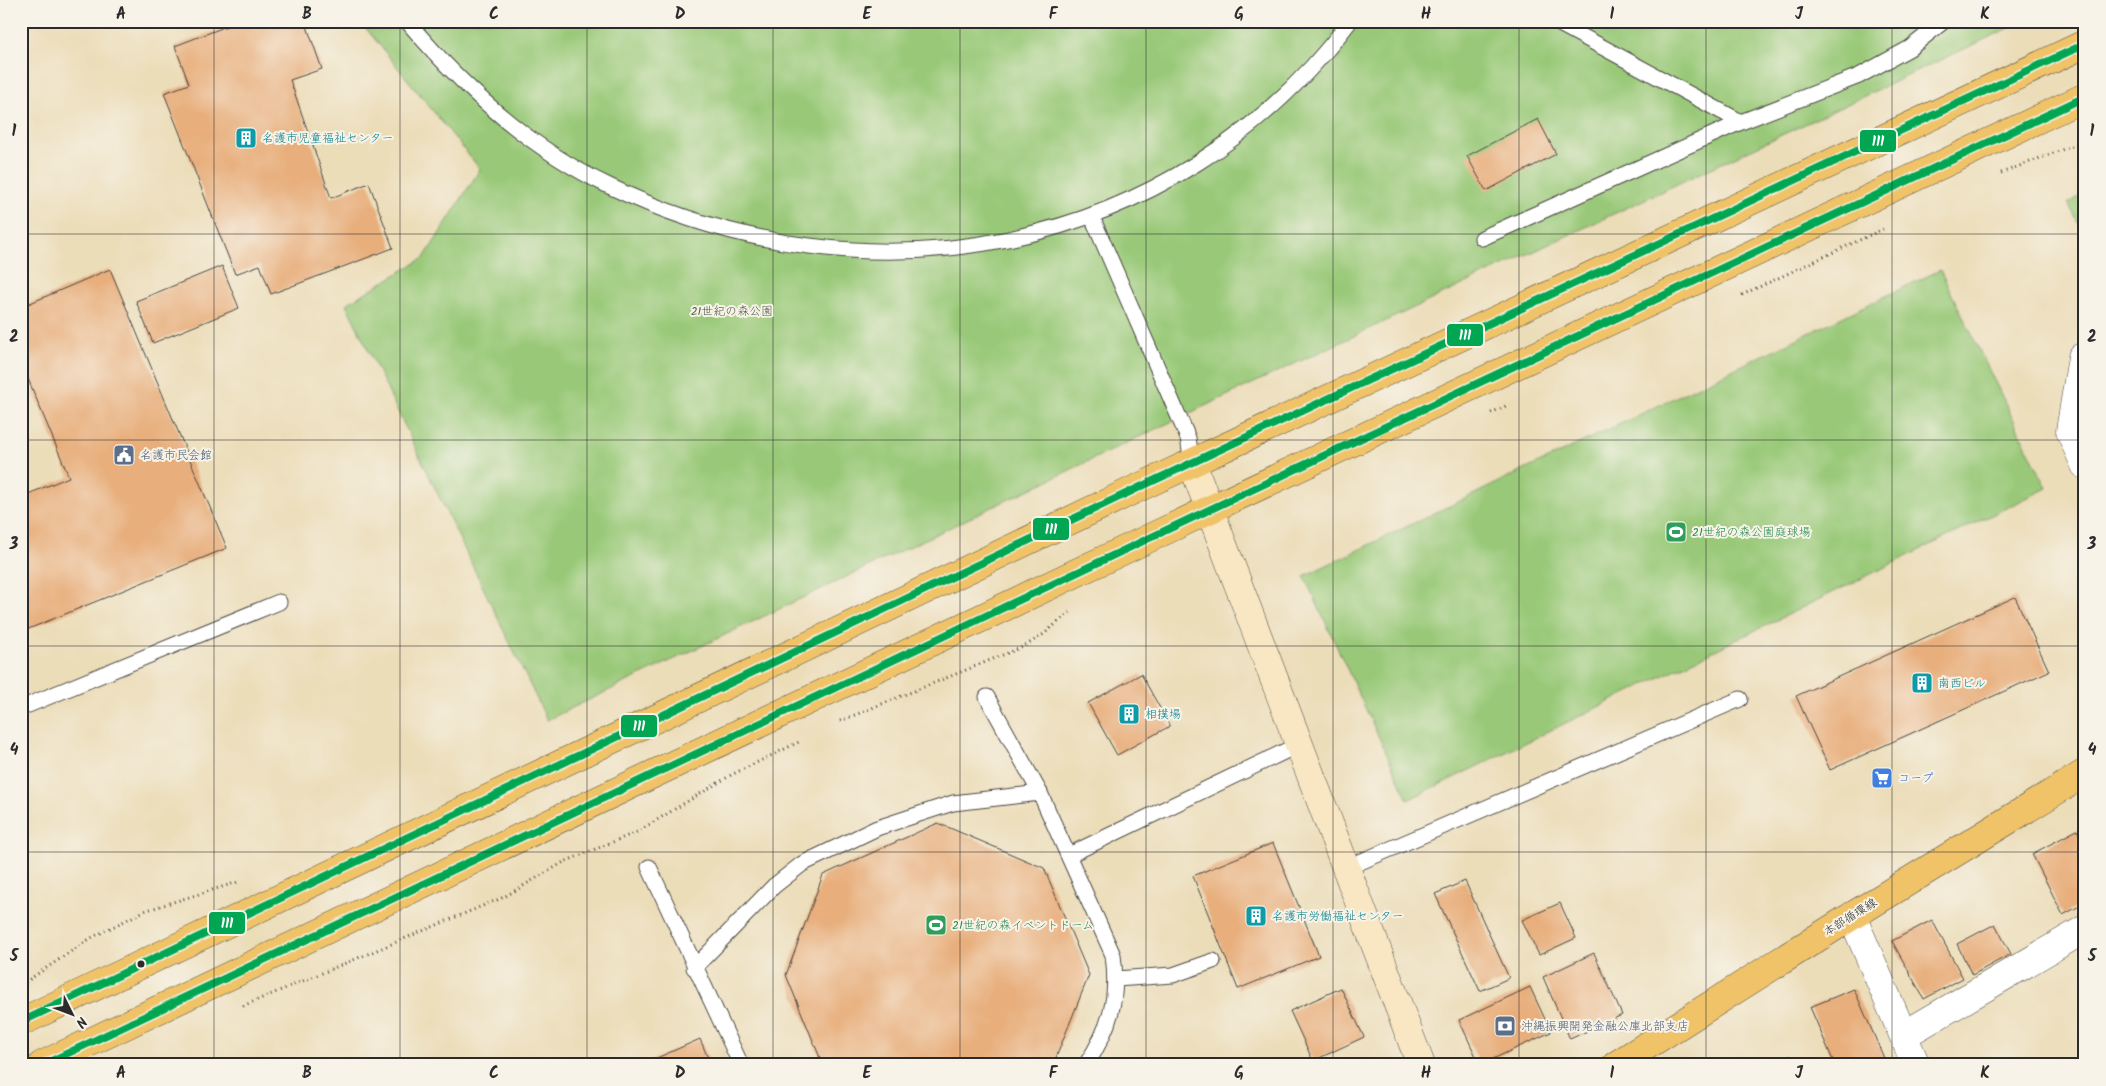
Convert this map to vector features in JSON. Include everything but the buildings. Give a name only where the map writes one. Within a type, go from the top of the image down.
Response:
[{"type":"main road","points":[[21,1022],[1192,463],[2085,44]]},
{"type":"main road","points":[[42,1065],[1210,509],[2085,97]]},
{"type":"main road","name":"本部循環線","points":[[1616,1065],[1852,916],[2085,773]]},
{"type":"street","points":[[2082,357],[2070,431],[2085,465]]},
{"type":"street","points":[[1192,463],[1298,745],[1422,1065]]},
{"type":"street","points":[[1852,916],[1916,1065]]},
{"type":"street","points":[[1904,1035],[2085,928]]},
{"type":"lane","points":[[407,21],[431,50],[470,90],[513,126],[558,157],[615,189],[657,208],[710,226],[763,240],[818,248],[874,252],[929,251],[984,244],[1039,233],[1092,217],[1146,192],[1199,162],[1247,127],[1292,88],[1334,44],[1350,21]]},
{"type":"lane","points":[[1554,21],[1741,122]]},
{"type":"lane","points":[[1482,238],[1741,122],[1859,76],[1910,48],[1944,21]]},
{"type":"lane","points":[[1092,217],[1188,438],[1192,463]]},
{"type":"lane","points":[[21,708],[279,602]]},
{"type":"lane","points":[[987,697],[1040,794],[1113,955],[1116,980],[1113,1009],[1102,1040],[1086,1065]]},
{"type":"lane","points":[[1346,868],[1740,699]]},
{"type":"lane","points":[[1069,855],[1298,745]]},
{"type":"lane","points":[[694,968],[774,886],[802,864],[877,828],[953,803],[1040,794]]},
{"type":"lane","points":[[649,867],[694,968],[741,1065]]},
{"type":"lane","points":[[1116,980],[1174,975],[1213,961]]},
{"type":"path","points":[[1996,175],[2085,140]]},
{"type":"path","points":[[1736,297],[1846,248],[1888,226]]},
{"type":"path","points":[[1491,414],[1517,400]]},
{"type":"path","points":[[833,724],[1025,646],[1044,634],[1071,611]]},
{"type":"path","points":[[238,1008],[504,897],[564,862],[638,832],[731,775],[808,737]]},
{"type":"green space","name":"21世紀の森公園","points":[[360,21],[2024,21],[1139,437],[547,720],[346,304],[424,258],[480,169]]},
{"type":"green space","points":[[2085,194],[2085,236],[2068,203]]},
{"type":"green space","name":"21世紀の森公園庭球場","points":[[1940,270],[2047,488],[1408,800],[1304,576]]},
{"type":"transit line","name":"111","points":[[21,1022],[1138,488],[2085,44]]},
{"type":"transit line","name":"111","points":[[43,1065],[1160,533],[2085,97]]},
{"type":"place","name":"名護市児童福祉センター","points":[[246,138]]},
{"type":"place","name":"名護市民会館","points":[[124,455]]},
{"type":"place","name":"21世紀の森公園庭球場","points":[[1676,532]]},
{"type":"place","name":"南西ビル","points":[[1922,683]]},
{"type":"place","name":"相撲場","points":[[1129,714]]},
{"type":"place","name":"コープ","points":[[1882,778]]},
{"type":"place","name":"名護市労働福祉センター","points":[[1256,916]]},
{"type":"place","name":"21世紀の森イベントドーム","points":[[936,925]]},
{"type":"place","name":"沖縄振興開発金融公庫北部支店","points":[[1505,1026]]}]
